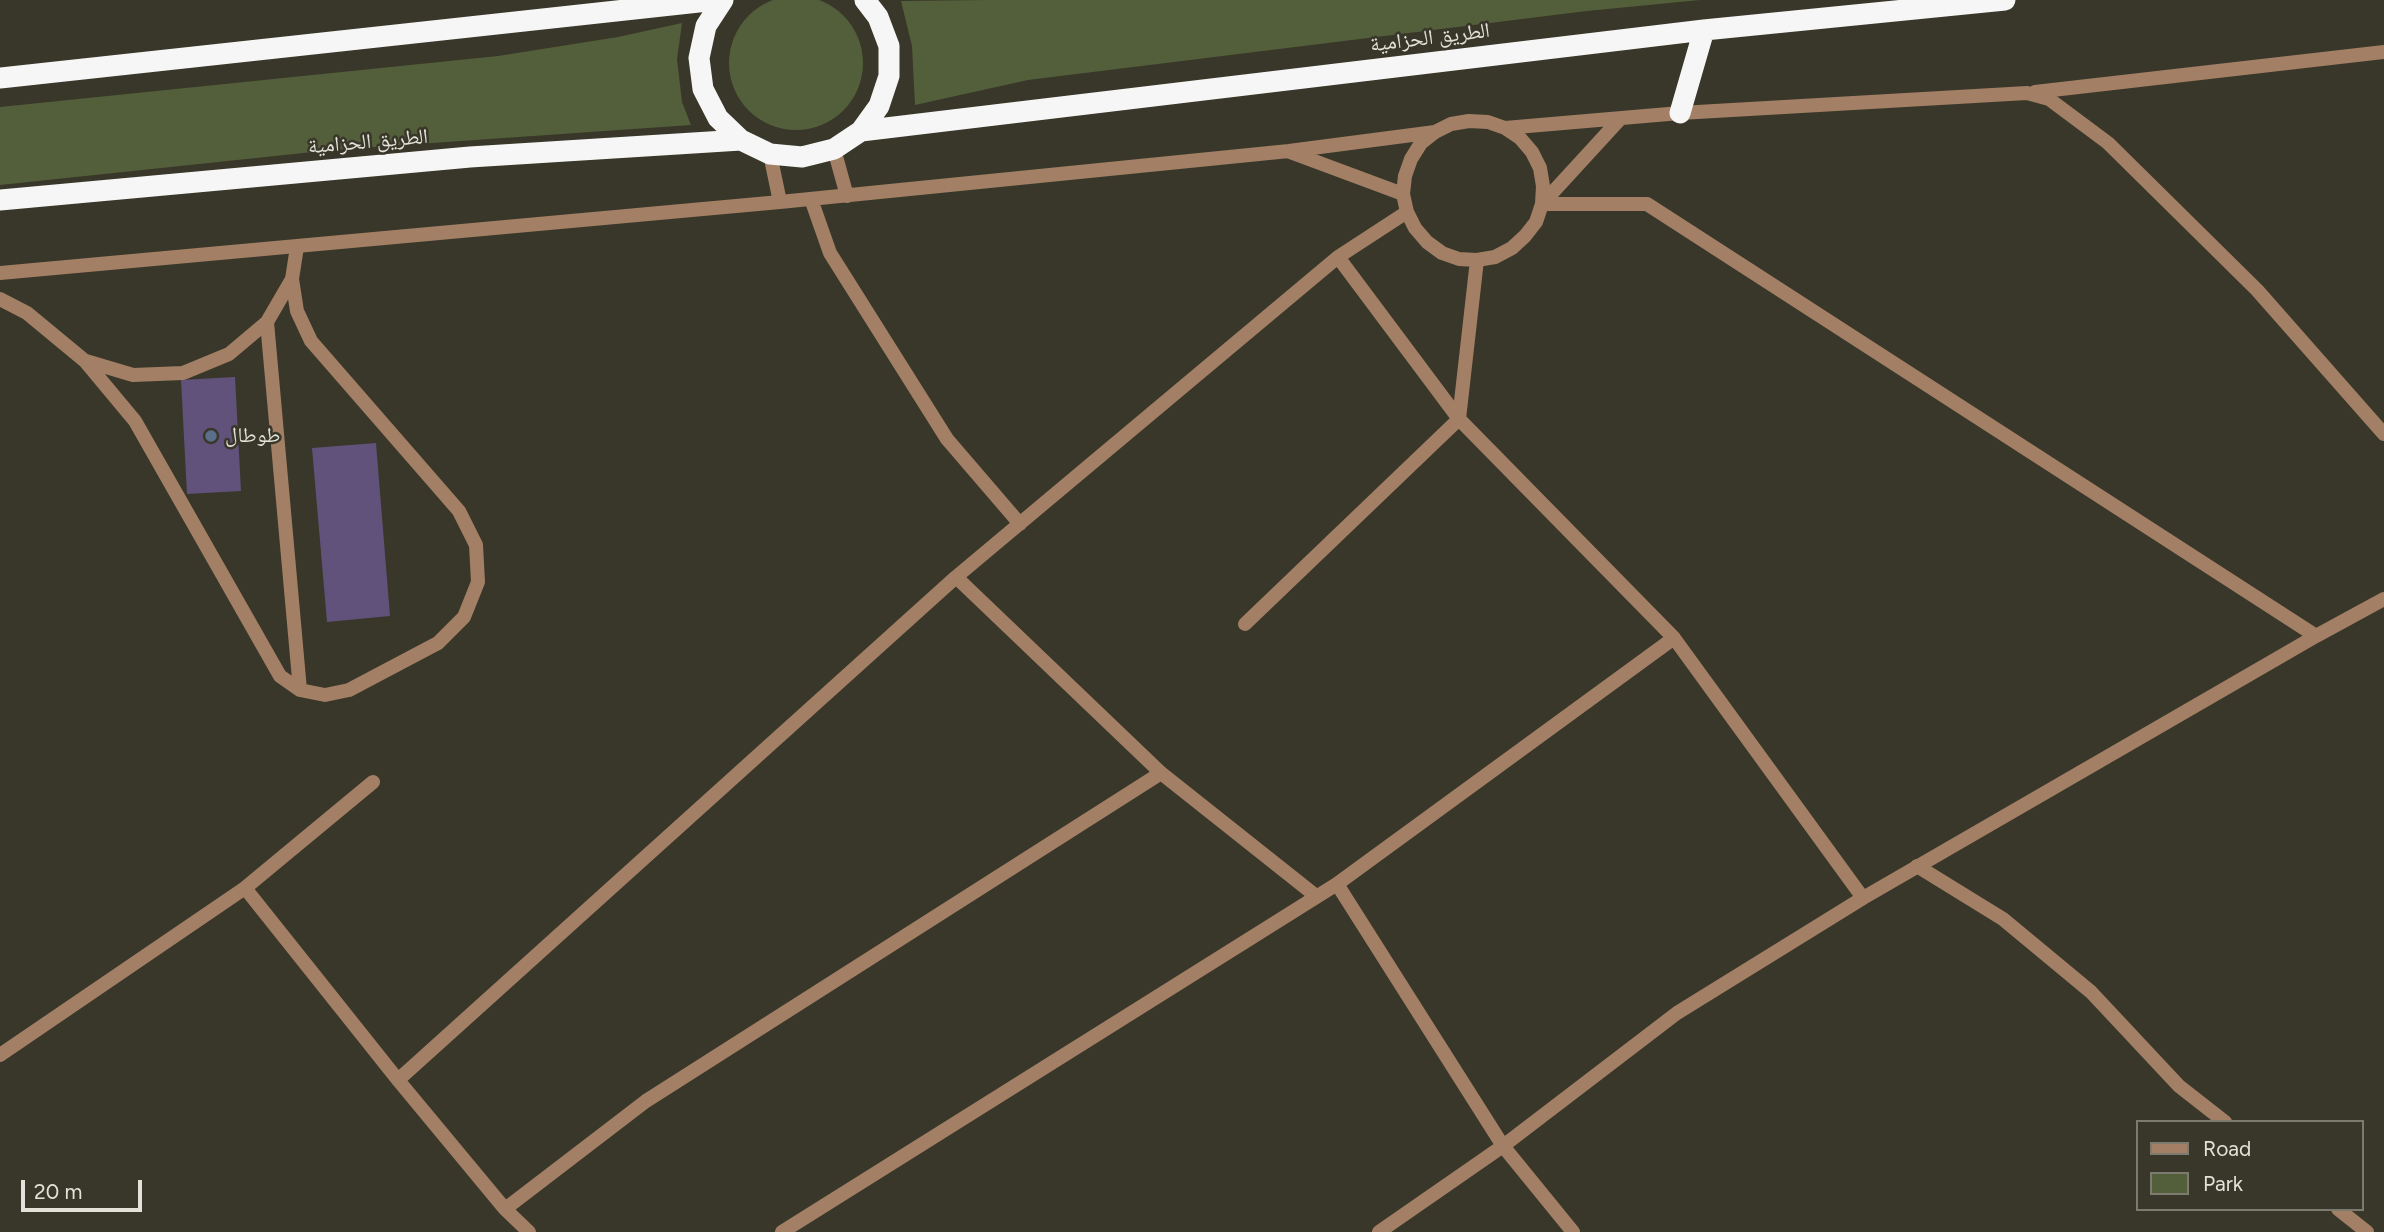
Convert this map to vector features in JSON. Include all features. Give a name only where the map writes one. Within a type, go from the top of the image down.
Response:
[{"type":"highway","points":[[0,78],[717,0]]},
{"type":"highway","name":"الطريق الحزامية","points":[[723,0],[706,26],[699,58],[703,89],[718,118],[741,140],[770,154],[802,157],[834,149],[861,131],[879,106],[888,76],[888,46],[878,17],[865,0]]},
{"type":"highway","name":"الطريق الحزامية","points":[[861,131],[1704,30],[2005,0]]},
{"type":"highway","points":[[1681,113],[1704,30]]},
{"type":"highway","name":"الطريق الحزامية","points":[[0,200],[470,157],[741,140]]},
{"type":"street","points":[[1505,128],[1681,113],[2027,93],[2384,52]]},
{"type":"street","points":[[2027,93],[2049,99],[2108,143],[2257,290],[2384,434]]},
{"type":"street","points":[[1542,204],[1620,119]]},
{"type":"street","points":[[1488,122],[1505,128],[1520,138],[1532,152],[1540,168],[1544,186],[1536,222],[1512,248],[1495,257],[1477,260],[1442,253],[1427,242],[1415,228],[1407,212],[1403,194],[1411,159],[1421,143],[1451,124],[1488,122]]},
{"type":"street","points":[[0,273],[846,196],[1289,151],[1435,132]]},
{"type":"street","points":[[834,149],[846,196]]},
{"type":"street","points":[[1289,151],[1403,194]]},
{"type":"street","points":[[770,154],[780,202]]},
{"type":"street","points":[[811,199],[830,253],[947,439],[1020,524]]},
{"type":"street","points":[[1542,204],[1647,204],[2316,636]]},
{"type":"street","points":[[398,1080],[956,578],[1338,257],[1407,212]]},
{"type":"street","points":[[85,361],[133,375],[183,373],[229,354],[267,322],[292,279],[298,247]]},
{"type":"street","points":[[1338,257],[1459,419],[1674,638],[1863,898]]},
{"type":"street","points":[[1245,624],[1459,419],[1477,260]]},
{"type":"street","points":[[0,299],[27,313],[85,361],[135,421],[280,676],[300,690],[325,695],[349,690],[438,643],[464,617],[478,582],[476,545],[459,511],[311,341],[298,312],[292,279]]},
{"type":"street","points":[[267,322],[300,690]]},
{"type":"street","points":[[956,578],[1161,773],[1316,896]]},
{"type":"street","points":[[1380,1232],[1503,1146],[1677,1013],[1917,866],[2384,599]]},
{"type":"street","points":[[782,1232],[1337,884],[1674,638]]},
{"type":"street","points":[[505,1209],[646,1101],[1161,773]]},
{"type":"street","points":[[0,1055],[245,888],[373,782]]},
{"type":"street","points":[[1917,866],[2003,919],[2072,976],[2091,992],[2179,1086],[2222,1120]]},
{"type":"street","points":[[1337,884],[1503,1146],[1573,1232]]},
{"type":"street","points":[[245,888],[398,1080],[505,1209],[529,1232]]},
{"type":"street","points":[[2341,1211],[2367,1232]]},
{"type":"green space","points":[[780,-1],[812,-1],[833,8],[851,26],[861,50],[861,76],[851,100],[843,110],[821,124],[796,130],[771,124],[749,110],[735,88],[729,63],[731,50],[741,26],[759,8]]},
{"type":"green space","points":[[1700,0],[1587,11],[1028,80],[915,105],[912,46],[901,1]]},
{"type":"green space","points":[[682,23],[677,59],[682,102],[691,125],[332,150],[0,185],[0,107],[498,56],[618,37]]},
{"type":"building","name":"طوطال","points":[[235,377],[241,491],[187,494],[181,380]]},
{"type":"building","points":[[376,443],[390,616],[327,622],[312,448]]},
{"type":"place","name":"طوطال","points":[[211,436]]}]
